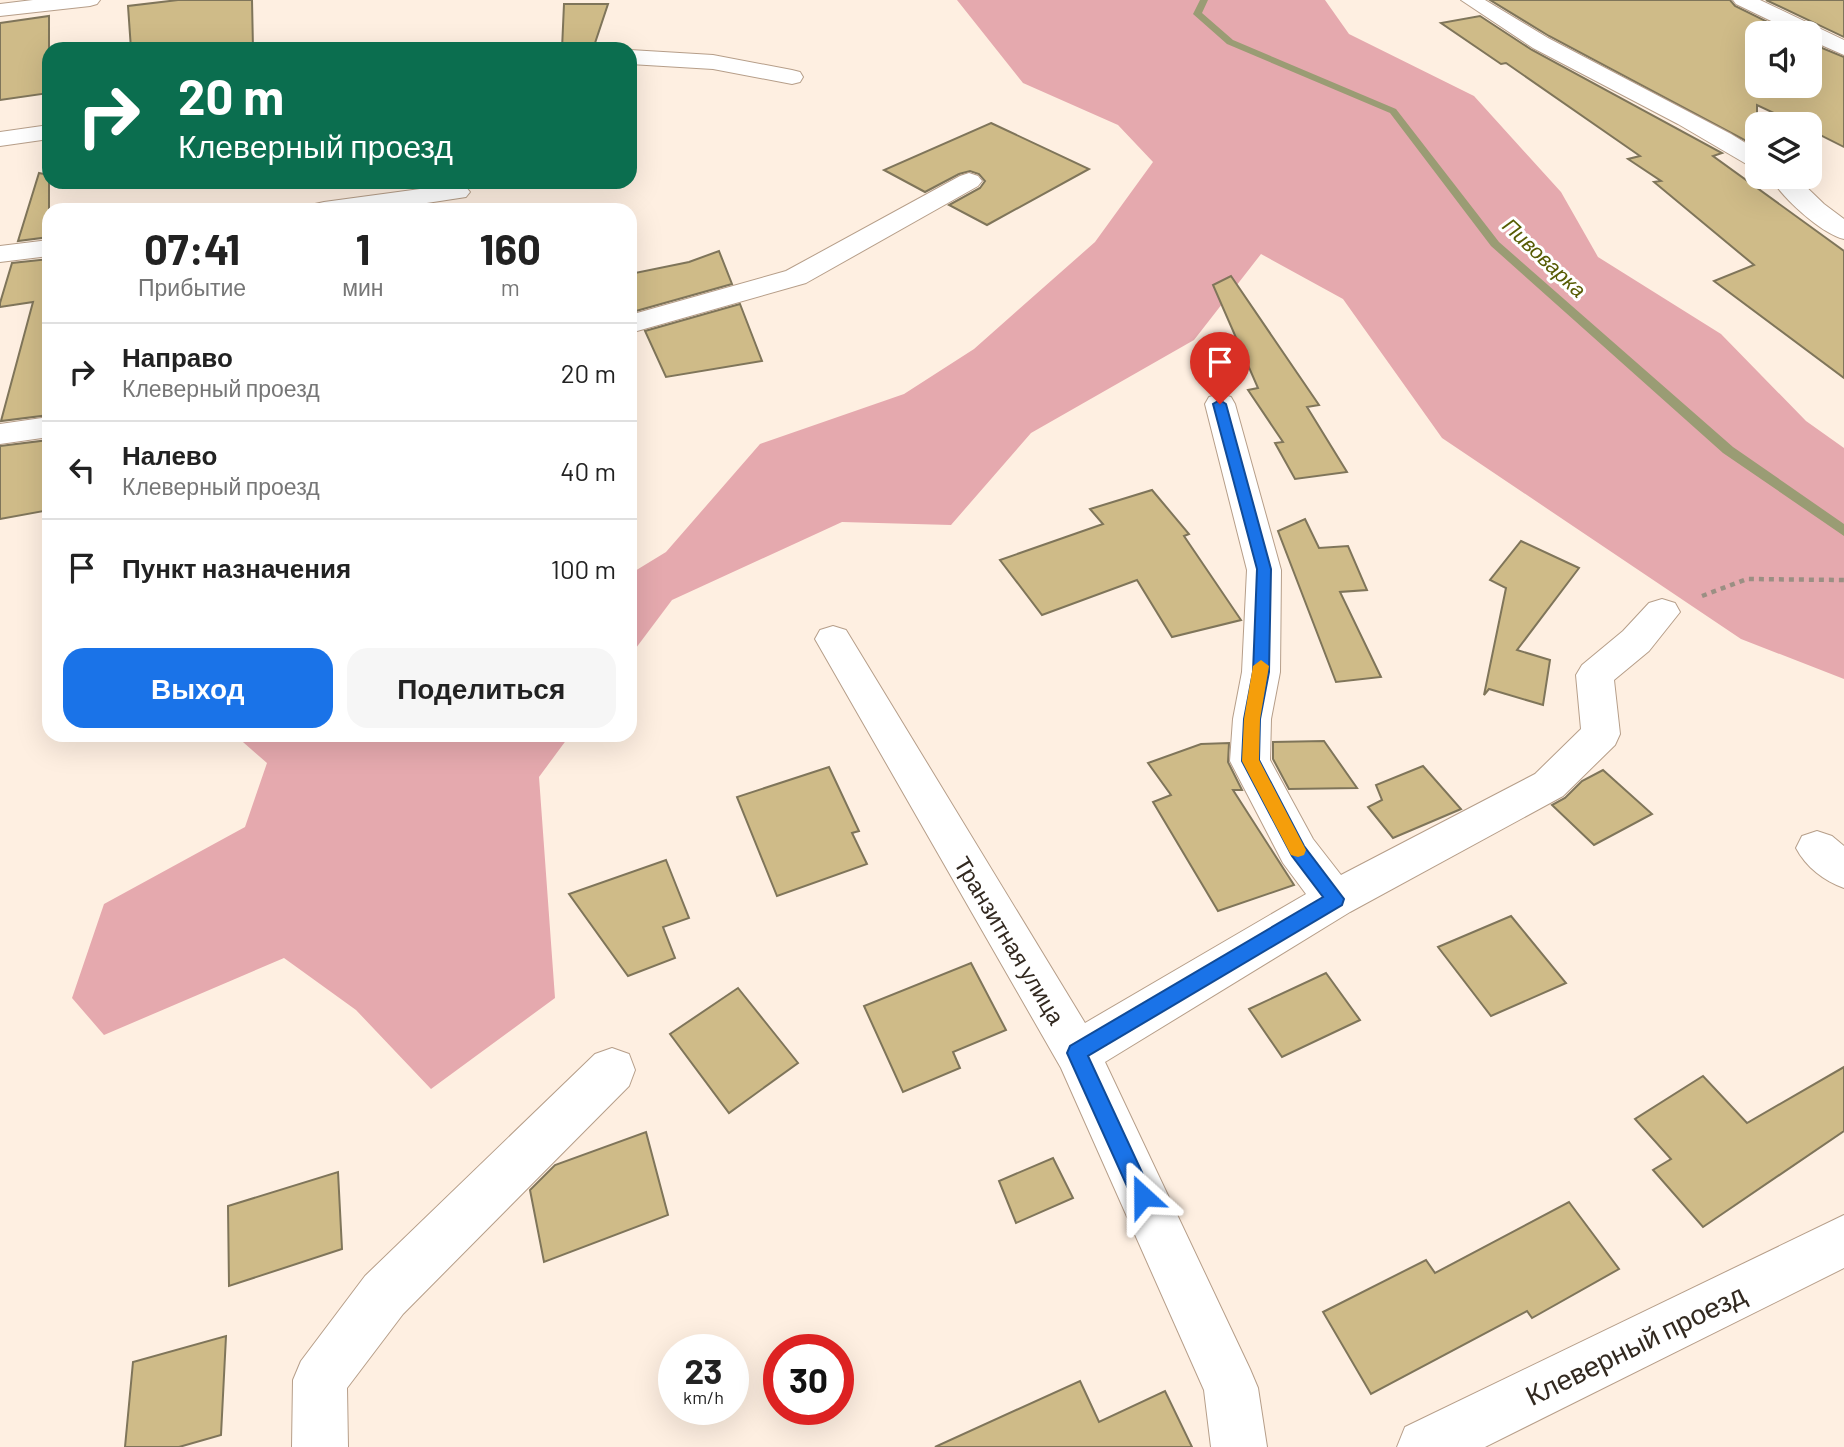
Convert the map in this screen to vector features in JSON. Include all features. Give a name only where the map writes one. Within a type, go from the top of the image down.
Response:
[{"type":"street","points":[[0,10],[90,0]]},
{"type":"street","points":[[1471,0],[1590,69],[1745,152]]},
{"type":"street","points":[[1743,0],[1844,48]]},
{"type":"street","points":[[637,57],[713,62],[792,77]]},
{"type":"street","points":[[0,139],[42,133]]},
{"type":"street","points":[[637,322],[796,277],[969,181]]},
{"type":"street","points":[[1794,189],[1815,210],[1844,231]]},
{"type":"street","points":[[376,203],[457,192]]},
{"type":"street","points":[[0,254],[42,249]]},
{"type":"street","points":[[1220,404],[1264,569],[1261,672],[1252,719],[1251,761],[1298,851],[1335,899]]},
{"type":"street","points":[[0,435],[42,428]]},
{"type":"street","points":[[1077,1053],[1335,899],[1549,785],[1601,734],[1595,675],[1636,641],[1662,612]]},
{"type":"street","name":"Транзитная улица","points":[[833,639],[1077,1053],[1231,1388],[1239,1447]]},
{"type":"street","points":[[320,1447],[320,1380],[384,1295],[612,1070]]},
{"type":"street","name":"Клеверный проезд","points":[[1425,1447],[1844,1241]]},
{"type":"path","points":[[1747,579],[1844,580]]},
{"type":"shaded area","points":[[957,0],[1325,0],[1349,34],[1474,96],[1561,192],[1598,257],[1721,334],[1806,421],[1844,448],[1844,679],[1741,639],[1442,438],[1343,299],[1261,254],[1194,340],[1031,433],[951,525],[842,522],[672,600],[637,647],[637,570],[666,552],[760,444],[904,394],[974,349],[1095,242],[1153,162],[1118,125],[1023,83]]},
{"type":"shaded area","points":[[243,742],[565,742],[539,777],[555,998],[431,1089],[356,1010],[284,958],[104,1035],[72,998],[104,904],[245,827],[267,763]]},
{"type":"building","points":[[178,0],[252,0],[253,42],[131,42],[128,6]]},
{"type":"building","points":[[1490,0],[1730,0],[1735,6],[1766,21],[1745,21],[1745,98],[1822,98],[1822,48],[1844,57],[1844,147],[1822,136],[1822,112],[1772,112],[1757,105],[1757,112],[1745,112],[1745,140],[1549,36]]},
{"type":"building","points":[[1766,0],[1844,0],[1844,37],[1822,27],[1822,21],[1810,21]]},
{"type":"building","points":[[564,4],[608,4],[595,42],[562,42]]},
{"type":"building","points":[[49,16],[49,42],[42,42],[42,94],[0,100],[0,23]]},
{"type":"building","points":[[1480,16],[1532,50],[1722,153],[1713,156],[1745,179],[1745,189],[1759,189],[1844,251],[1844,378],[1714,281],[1754,265],[1654,182],[1661,181],[1628,159],[1640,156],[1506,63],[1501,64],[1441,23]]},
{"type":"building","points":[[991,123],[1089,169],[987,225],[949,205],[980,188],[985,181],[979,174],[970,171],[959,174],[925,192],[884,170]]},
{"type":"building","points":[[39,173],[42,174],[42,189],[49,189],[49,203],[42,203],[42,238],[18,241]]},
{"type":"building","points":[[719,251],[732,284],[637,311],[637,273],[689,262]]},
{"type":"building","points":[[42,260],[42,416],[1,421],[33,302],[0,307],[12,263]]},
{"type":"building","points":[[1231,276],[1319,405],[1307,407],[1347,472],[1295,479],[1275,443],[1283,442],[1248,390],[1258,388],[1213,285]]},
{"type":"building","points":[[740,304],[762,361],[666,377],[645,331]]},
{"type":"building","points":[[42,441],[42,511],[0,519],[0,446]]},
{"type":"building","points":[[1152,490],[1189,534],[1184,536],[1241,620],[1172,637],[1137,580],[1042,615],[1000,560],[1103,524],[1090,509]]},
{"type":"building","points":[[1305,519],[1319,548],[1348,546],[1367,590],[1340,592],[1381,677],[1336,682],[1278,531]]},
{"type":"building","points":[[1521,541],[1579,568],[1517,650],[1550,660],[1543,705],[1489,689],[1484,695],[1506,588],[1490,580]]},
{"type":"building","points":[[1324,741],[1357,788],[1289,789],[1273,759],[1273,742]]},
{"type":"building","points":[[1229,743],[1228,762],[1242,790],[1233,790],[1294,885],[1218,911],[1153,802],[1171,795],[1148,763],[1201,744]]},
{"type":"building","points":[[1423,766],[1461,809],[1393,838],[1368,807],[1382,800],[1376,785]]},
{"type":"building","points":[[829,767],[859,831],[852,833],[867,864],[777,896],[737,797]]},
{"type":"building","points":[[1603,770],[1652,814],[1594,845],[1552,805],[1565,798],[1582,781]]},
{"type":"building","points":[[666,860],[689,918],[663,927],[675,958],[628,976],[569,894]]},
{"type":"building","points":[[1511,916],[1566,983],[1491,1016],[1438,947]]},
{"type":"building","points":[[971,963],[1006,1030],[953,1052],[960,1068],[903,1092],[864,1006]]},
{"type":"building","points":[[1326,973],[1360,1020],[1282,1057],[1249,1009]]},
{"type":"building","points":[[738,988],[798,1063],[729,1113],[670,1034]]},
{"type":"building","points":[[1844,1067],[1844,1131],[1703,1227],[1653,1170],[1671,1159],[1635,1119],[1703,1076],[1747,1123]]},
{"type":"building","points":[[646,1132],[668,1215],[544,1262],[530,1190],[555,1165]]},
{"type":"building","points":[[1053,1158],[1073,1198],[1016,1223],[999,1181]]},
{"type":"building","points":[[338,1172],[342,1249],[229,1286],[228,1206]]},
{"type":"building","points":[[1569,1202],[1619,1269],[1532,1318],[1527,1311],[1371,1394],[1323,1312],[1426,1260],[1435,1273]]},
{"type":"building","points":[[226,1336],[221,1435],[179,1447],[125,1447],[133,1362]]},
{"type":"building","points":[[1080,1381],[1099,1422],[1165,1391],[1192,1447],[935,1447]]},
{"type":"waterway","name":"Пивоварка","points":[[1204,0],[1197,14],[1230,42],[1393,111],[1495,244],[1728,450],[1844,531]]},
{"type":"slow traffic","points":[[1261,666],[1252,719],[1251,761],[1298,850]]},
{"type":"route","points":[[1143,1196],[1077,1053],[1335,899],[1298,851],[1251,761],[1252,719],[1261,672],[1264,569],[1220,404]]}]
